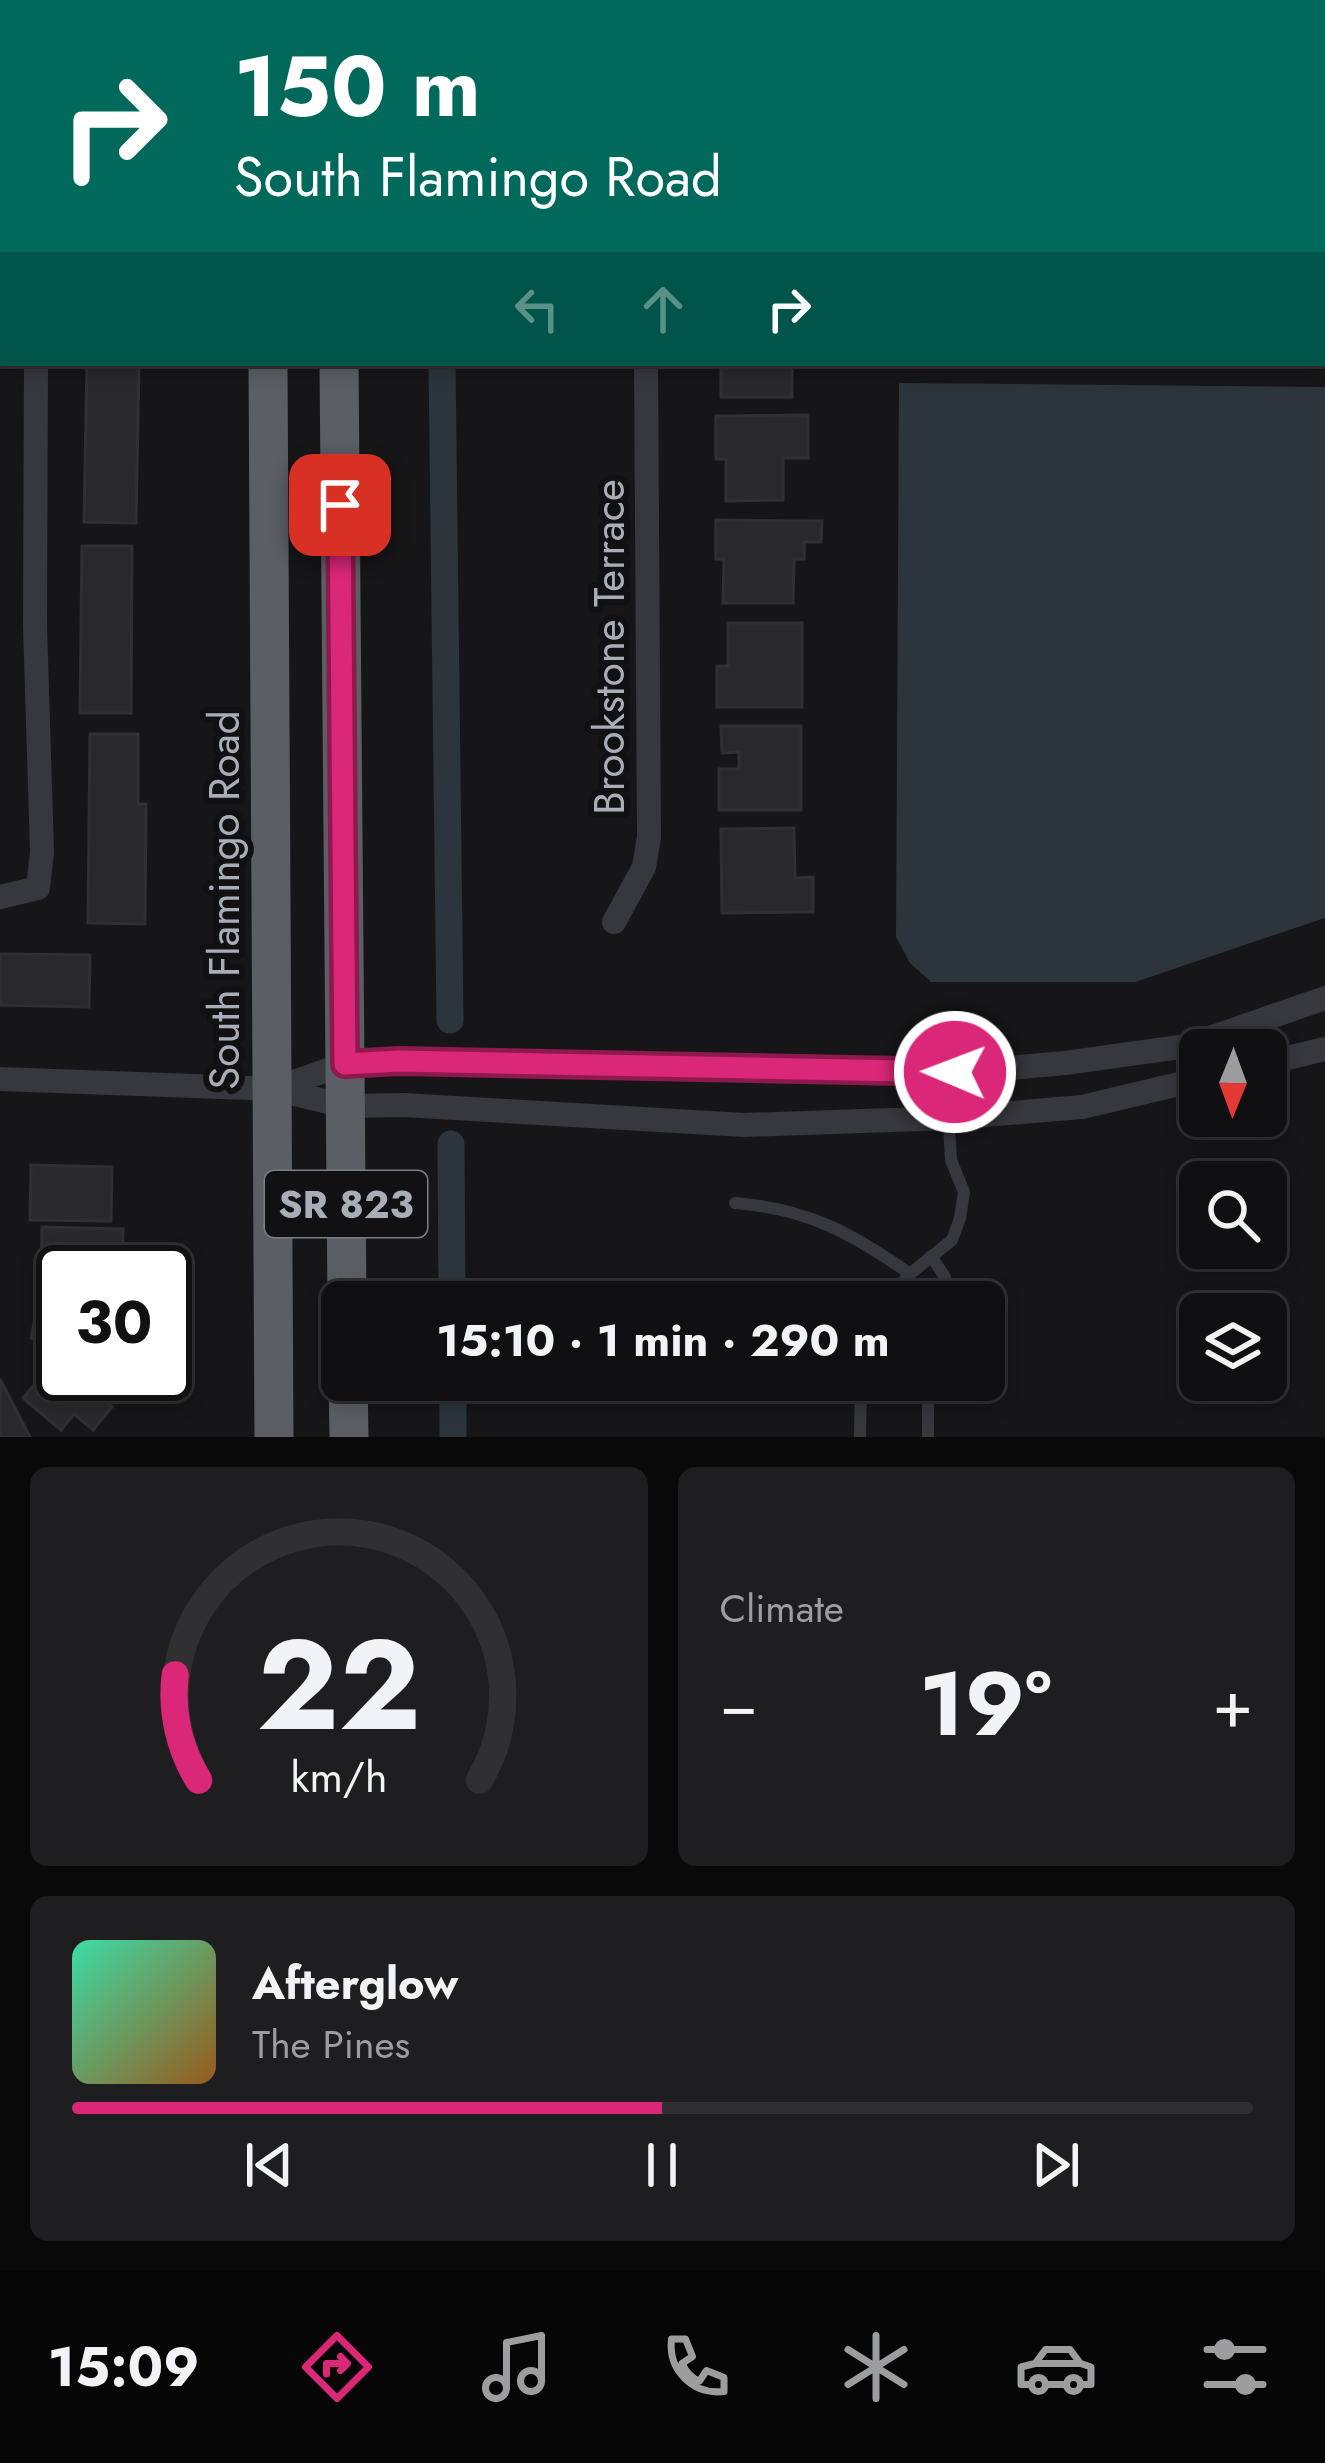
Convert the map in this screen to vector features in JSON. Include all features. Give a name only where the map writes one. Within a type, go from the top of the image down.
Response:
[{"type":"highway","name":"South Flamingo Road","points":[[268,366],[274,1437]]},
{"type":"highway","name":"SR 823","points":[[339,366],[347,1281]]},
{"type":"highway","points":[[348,1401],[349,1437]]},
{"type":"street","points":[[0,897],[38,888],[42,852],[35,625],[36,366]]},
{"type":"street","name":"Brookstone Terrace","points":[[614,922],[644,867],[649,836],[646,366]]},
{"type":"street","points":[[274,1089],[345,1064],[399,1061],[946,1072],[1065,1063],[1187,1046],[1325,998]]},
{"type":"street","points":[[1287,1058],[1325,1049]]},
{"type":"street","points":[[0,1078],[274,1089],[345,1106],[404,1105],[744,1125],[949,1118],[1082,1107],[1179,1084]]},
{"type":"lane","points":[[904,1281],[952,1240],[964,1192],[951,1160],[946,1072]]},
{"type":"lane","points":[[735,1203],[818,1220],[855,1236],[910,1274]]},
{"type":"lane","points":[[931,1256],[944,1281]]},
{"type":"lane","points":[[860,1437],[861,1401]]},
{"type":"lane","points":[[928,1401],[928,1437]]},
{"type":"shaded area","points":[[899,383],[1325,387],[1325,918],[1135,982],[931,982],[910,963],[896,937]]},
{"type":"building","points":[[87,366],[139,366],[136,523],[84,522]]},
{"type":"building","points":[[721,366],[792,366],[792,397],[721,397]]},
{"type":"building","points":[[808,415],[808,458],[783,458],[783,500],[726,501],[726,459],[716,459],[716,416]]},
{"type":"building","points":[[716,520],[822,521],[821,542],[804,542],[804,559],[794,559],[793,603],[723,603],[724,559],[716,559]]},
{"type":"building","points":[[82,546],[132,546],[131,713],[80,713]]},
{"type":"building","points":[[728,623],[802,623],[802,707],[717,707],[717,666],[728,666]]},
{"type":"building","points":[[721,726],[801,726],[801,810],[719,810],[719,769],[739,769],[739,752],[722,753]]},
{"type":"building","points":[[90,734],[138,734],[138,804],[146,804],[145,924],[88,923]]},
{"type":"building","points":[[794,828],[795,878],[813,877],[813,912],[722,913],[721,829]]},
{"type":"building","points":[[0,954],[90,955],[89,1007],[0,1005]]},
{"type":"building","points":[[31,1165],[112,1167],[111,1221],[30,1220]]},
{"type":"building","points":[[42,1227],[123,1229],[123,1245],[42,1245]]},
{"type":"building","points":[[0,1379],[30,1437],[0,1437]]},
{"type":"building","points":[[36,1383],[36,1401],[105,1401],[112,1407],[93,1430],[74,1414],[61,1430],[23,1398]]},
{"type":"waterway","points":[[442,366],[450,1020]]},
{"type":"waterway","points":[[451,1144],[452,1281]]},
{"type":"waterway","points":[[453,1401],[453,1437]]},
{"type":"route","points":[[340,505],[345,1064],[399,1061],[955,1072]]}]
